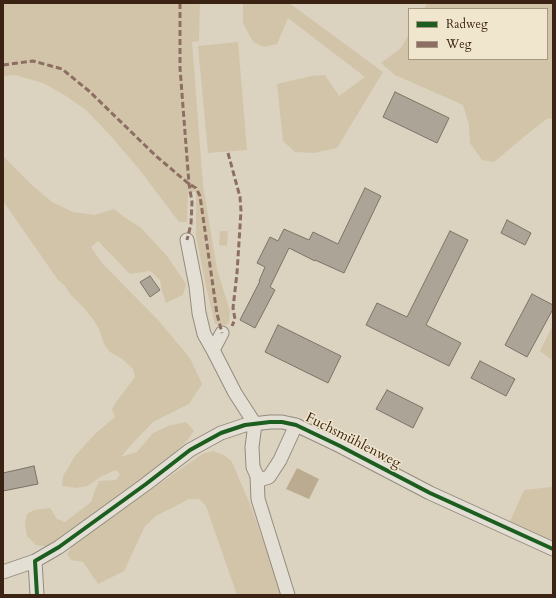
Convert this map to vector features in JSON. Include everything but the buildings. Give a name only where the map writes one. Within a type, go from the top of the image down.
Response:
[{"type":"street","points":[[187,240],[204,334],[235,393],[255,424],[252,447],[253,467],[257,476],[258,499],[288,595]]},
{"type":"street","points":[[213,350],[222,334]]},
{"type":"street","name":"Fuchsmühlenweg","points":[[3,572],[35,561],[59,547],[190,450],[222,433],[245,425],[270,422],[282,422],[296,425],[430,493],[553,549]]},
{"type":"street","points":[[257,476],[263,479],[269,477],[280,460],[296,425]]},
{"type":"street","points":[[35,561],[37,595]]},
{"type":"shaded area","points":[[3,3],[200,3],[199,41],[192,42],[203,185],[217,269],[230,311],[229,322],[226,325],[215,324],[206,287],[196,235],[196,191],[188,194],[187,222],[179,222],[139,169],[86,110],[63,94],[43,83],[15,75],[3,76]]},
{"type":"shaded area","points":[[243,3],[289,3],[383,72],[337,148],[314,153],[295,152],[283,141],[277,84],[311,76],[325,75],[339,96],[365,77],[288,18],[277,44],[264,47],[253,42],[243,23]]},
{"type":"shaded area","points":[[427,3],[553,3],[553,119],[548,118],[494,162],[482,160],[470,143],[469,125],[463,105],[395,75],[381,63],[401,48],[408,36],[408,60],[548,60],[548,8],[424,8]]},
{"type":"shaded area","points":[[238,42],[247,150],[208,153],[198,46]]},
{"type":"shaded area","points":[[3,156],[33,186],[52,202],[73,212],[95,215],[114,209],[141,228],[167,256],[186,284],[183,295],[166,303],[160,280],[150,271],[130,274],[98,241],[91,247],[101,262],[158,320],[190,358],[202,384],[189,404],[153,422],[121,457],[137,452],[153,433],[168,426],[186,422],[194,431],[186,442],[155,471],[50,547],[36,545],[27,536],[25,525],[27,514],[34,510],[50,508],[57,519],[65,522],[91,502],[99,481],[116,480],[120,474],[116,470],[102,476],[87,486],[76,488],[62,486],[63,476],[75,456],[96,433],[115,417],[112,409],[135,377],[133,369],[121,358],[110,352],[104,344],[99,329],[93,319],[70,294],[65,286],[58,280],[3,201]]},
{"type":"shaded area","points":[[220,231],[228,231],[227,246],[219,245]]},
{"type":"shaded area","points":[[553,325],[553,361],[540,351]]},
{"type":"shaded area","points":[[213,451],[224,455],[232,462],[252,509],[282,595],[237,595],[206,506],[199,499],[189,499],[156,516],[145,526],[124,571],[98,584],[83,562],[71,560],[67,554],[74,544],[202,454]]},
{"type":"shaded area","points":[[297,468],[319,479],[309,499],[286,489]]},
{"type":"shaded area","points":[[553,486],[553,549],[507,528],[524,490]]},
{"type":"marked path","points":[[180,3],[180,68],[189,184],[192,202],[191,224],[187,240]]},
{"type":"marked path","points":[[3,65],[33,61],[62,69],[89,91],[156,156],[189,184],[196,188],[200,196],[217,314],[222,333]]},
{"type":"marked path","points":[[228,153],[240,197],[241,211],[233,308],[235,319],[232,326]]},
{"type":"cycle path","points":[[37,595],[35,561],[59,547],[190,450],[221,433],[245,425],[270,422],[282,422],[296,425],[430,493],[553,549]]}]
